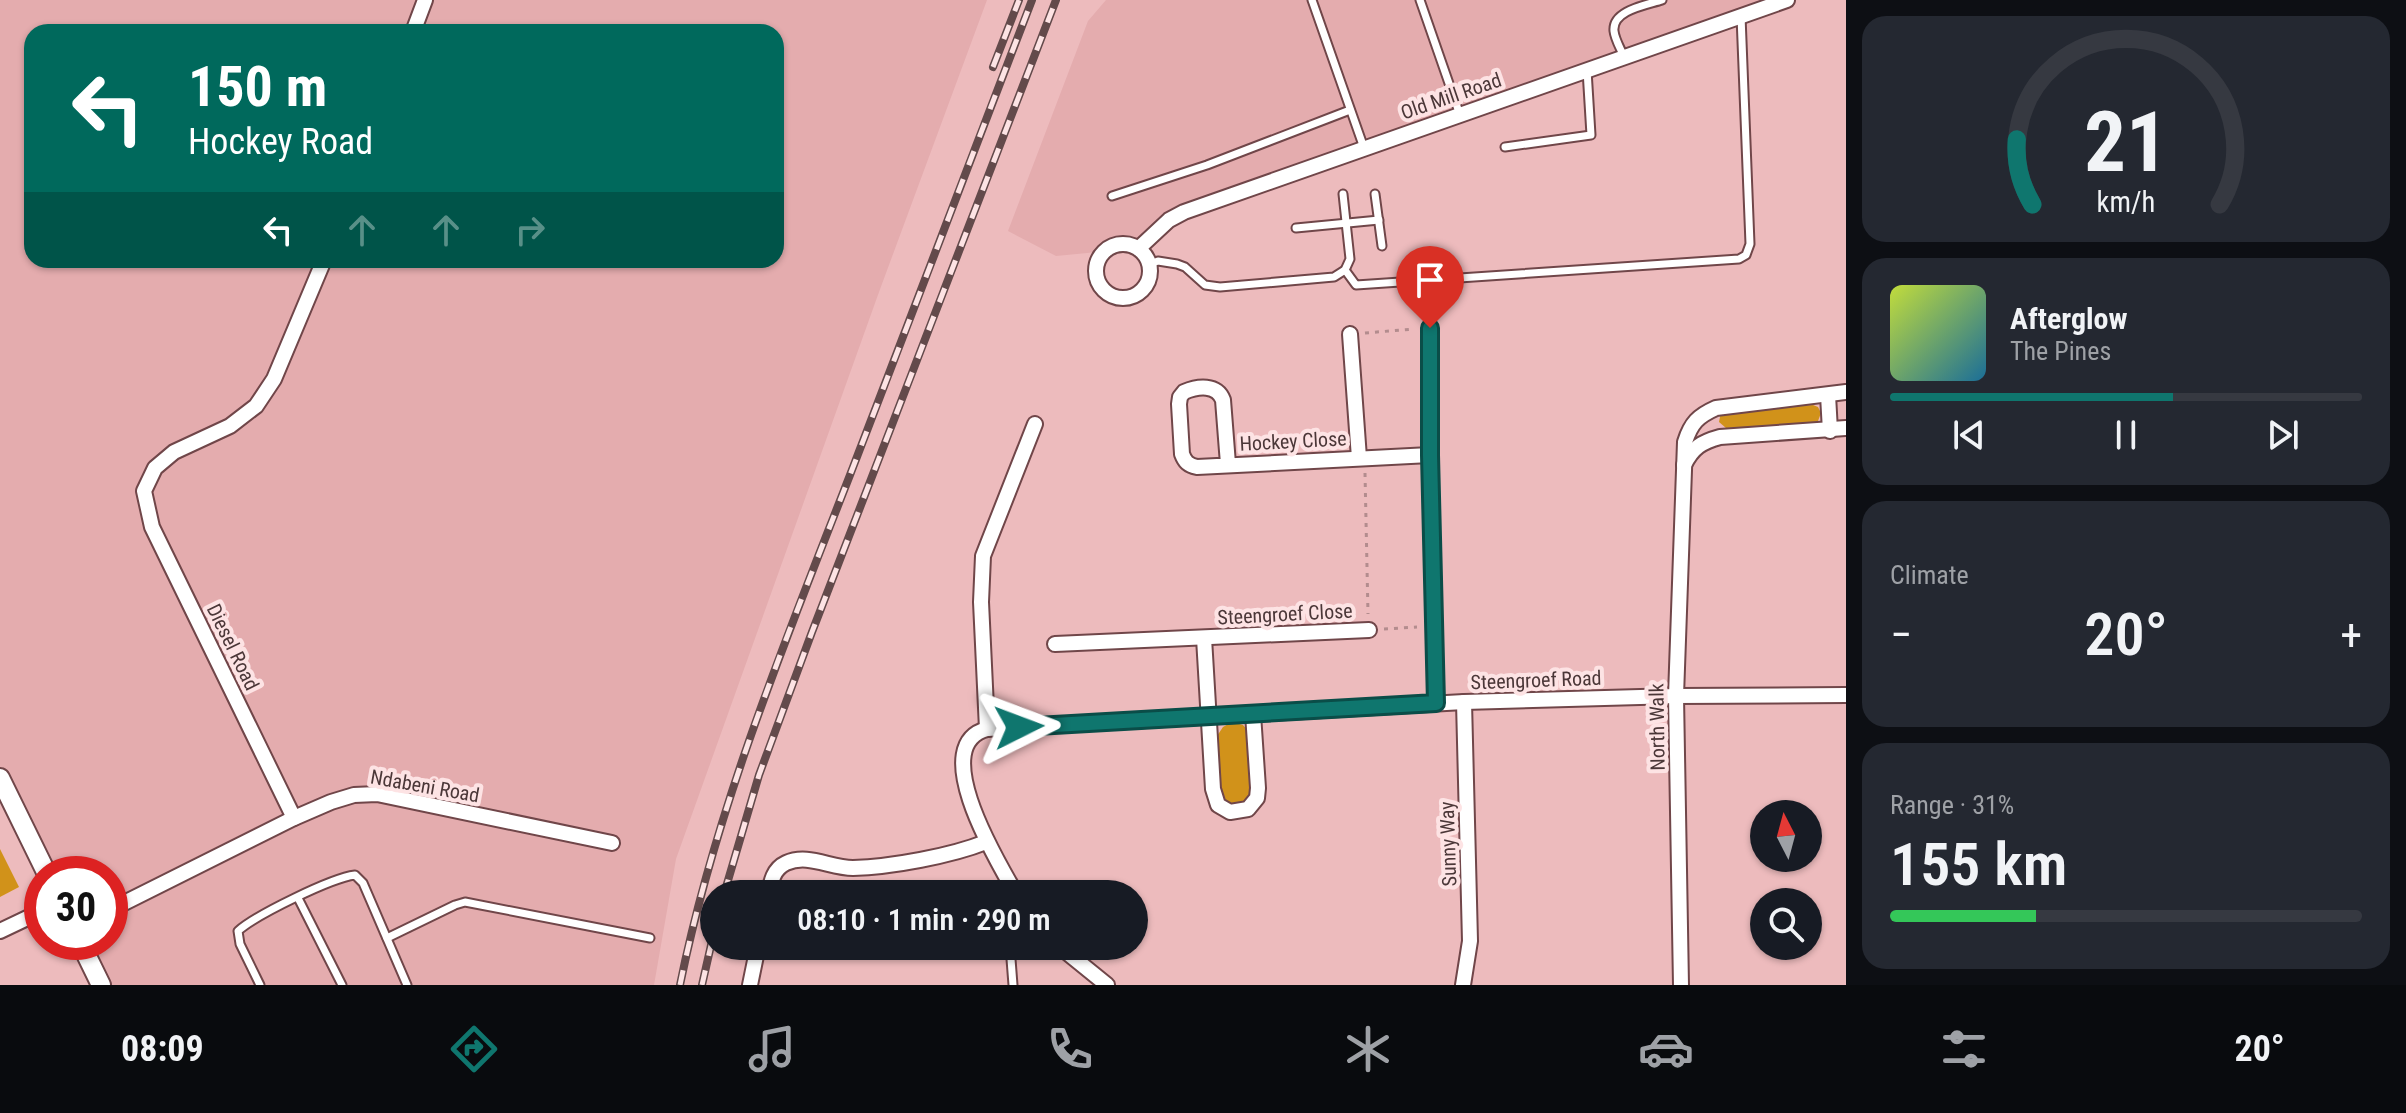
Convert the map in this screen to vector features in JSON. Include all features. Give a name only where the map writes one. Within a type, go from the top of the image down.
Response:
[{"type":"street","points":[[416,24],[425,0]]},
{"type":"street","name":"Old Mill Road","points":[[1139,248],[1169,220],[1184,212],[1787,0]]},
{"type":"street","points":[[1121,243],[1139,248],[1150,264],[1148,283],[1134,296],[1115,297],[1106,293],[1100,286],[1095,268],[1103,251],[1121,243]]},
{"type":"street","name":"Diesel Road","points":[[294,818],[152,527],[144,491],[155,468],[174,452],[230,426],[256,406],[274,379],[321,268]]},
{"type":"street","points":[[1430,328],[1436,703]]},
{"type":"street","name":"Hockey Close","points":[[1350,334],[1362,458]]},
{"type":"street","name":"Hockey Close","points":[[1228,464],[1220,394],[1208,388],[1184,392],[1179,404],[1185,461],[1190,466],[1430,455]]},
{"type":"street","name":"North Walk","points":[[1681,985],[1676,696],[1685,442],[1689,428],[1699,416],[1716,408],[1846,392]]},
{"type":"street","points":[[1828,395],[1830,431]]},
{"type":"street","points":[[1008,880],[986,842],[963,773],[966,746],[971,737],[987,729],[981,602],[983,556],[1035,424]]},
{"type":"street","points":[[1683,469],[1695,446],[1705,441],[1846,428]]},
{"type":"street","name":"Steengroef Close","points":[[1055,644],[1369,630]]},
{"type":"street","name":"Steengroef Close","points":[[1204,638],[1215,799],[1230,812],[1248,809],[1257,798],[1253,714]]},
{"type":"street","name":"Steengroef Road","points":[[987,729],[1436,703],[1846,695]]},
{"type":"street","name":"Sunny Way","points":[[1463,985],[1470,941],[1464,702]]},
{"type":"street","points":[[0,778],[38,856]]},
{"type":"street","name":"Ndabeni Road","points":[[128,901],[294,818],[354,795],[377,794],[612,843]]},
{"type":"street","points":[[772,880],[781,865],[797,859],[847,868],[873,867],[963,851],[986,842]]},
{"type":"street","points":[[0,931],[24,920]]},
{"type":"street","points":[[89,960],[101,985]]},
{"type":"street","points":[[750,985],[755,960]]},
{"type":"street","points":[[1076,960],[1107,985]]},
{"type":"lane","points":[[1312,0],[1364,148]]},
{"type":"lane","points":[[1420,0],[1460,115]]},
{"type":"lane","points":[[1624,57],[1614,31],[1617,20],[1622,14],[1662,0]]},
{"type":"lane","points":[[1345,270],[1356,285],[1739,259],[1746,255],[1750,244],[1741,16]]},
{"type":"lane","points":[[1505,147],[1591,135],[1587,70]]},
{"type":"lane","points":[[1112,196],[1207,165],[1350,110]]},
{"type":"lane","points":[[1150,264],[1158,261],[1177,264],[1205,285],[1220,287],[1334,277],[1345,270],[1350,259],[1343,194]]},
{"type":"lane","points":[[1375,194],[1382,246]]},
{"type":"lane","points":[[1296,228],[1379,220]]},
{"type":"lane","points":[[260,985],[240,944],[238,931],[298,898],[346,876],[355,875],[363,883],[407,985]]},
{"type":"lane","points":[[298,898],[342,985]]},
{"type":"lane","points":[[387,938],[465,902],[650,938]]},
{"type":"lane","points":[[1011,960],[1013,985]]},
{"type":"path","points":[[1350,334],[1430,328]]},
{"type":"path","points":[[1362,458],[1369,630],[1434,627]]},
{"type":"shaded area","points":[[0,0],[987,0],[676,859],[654,985],[101,985],[89,960],[128,960],[128,856],[38,856],[0,778]]},
{"type":"shaded area","points":[[1106,0],[1787,0],[1184,212],[1139,248],[1056,256],[1008,231],[1088,21]]},
{"type":"shaded area","points":[[1813,405],[1821,413],[1813,424],[1726,428],[1719,422],[1721,412],[1727,409]]},
{"type":"shaded area","points":[[1232,722],[1243,725],[1250,733],[1253,794],[1246,803],[1235,806],[1221,796],[1217,736],[1223,727]]},
{"type":"shaded area","points":[[0,849],[19,887],[0,897]]},
{"type":"railway","points":[[993,67],[1019,0]]},
{"type":"railway","points":[[680,985],[713,854],[754,726],[1032,0]]},
{"type":"railway","points":[[728,880],[759,775],[812,632],[1056,0]]},
{"type":"railway","points":[[702,985],[708,960]]},
{"type":"route","points":[[1019,727],[1436,703],[1430,328]]}]
